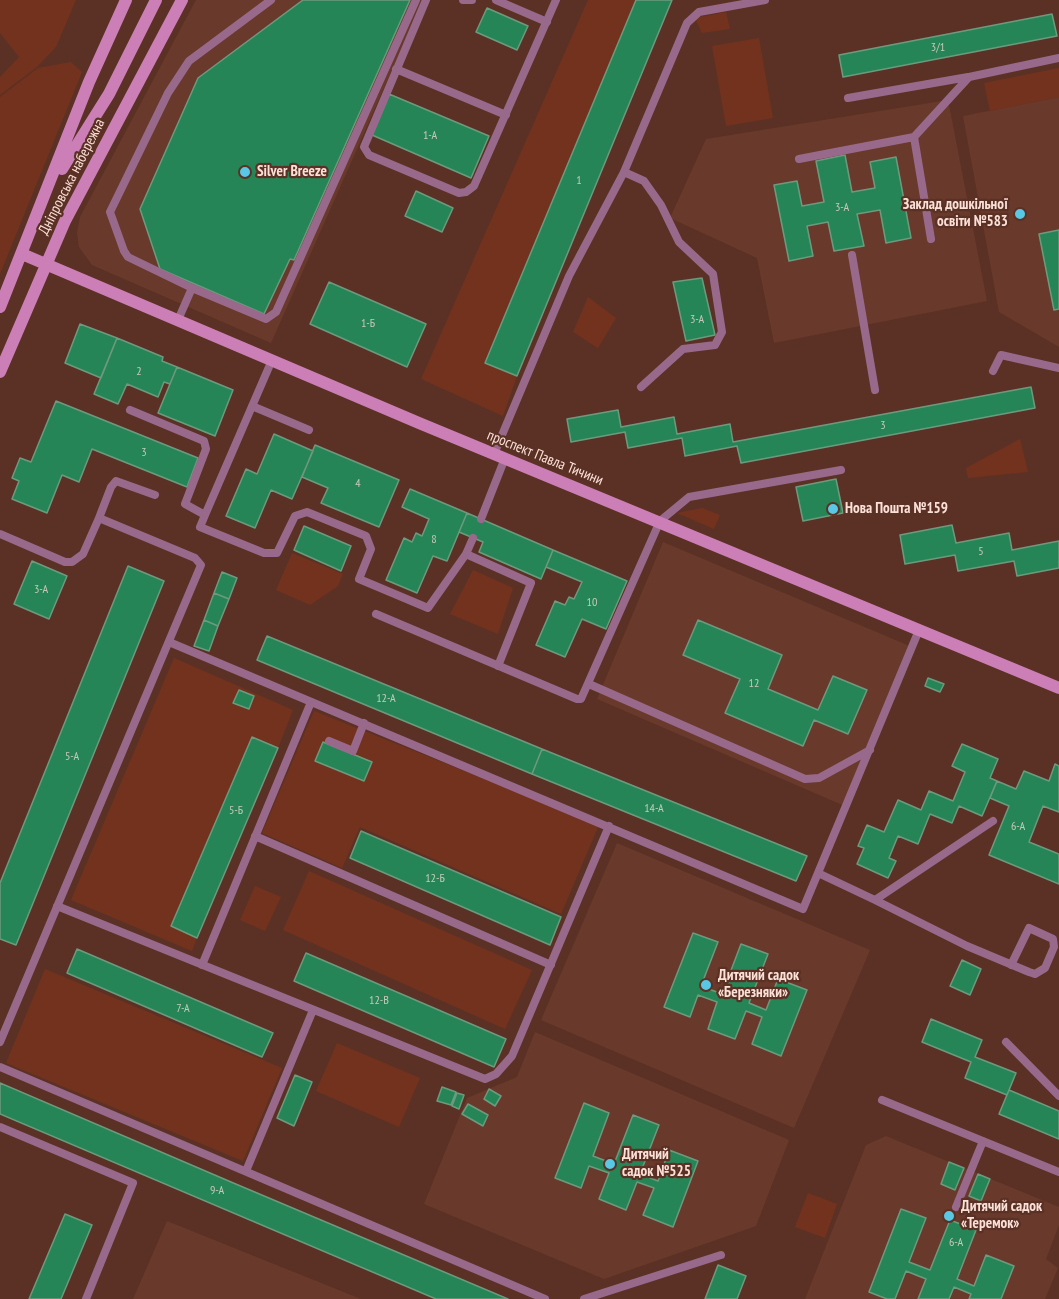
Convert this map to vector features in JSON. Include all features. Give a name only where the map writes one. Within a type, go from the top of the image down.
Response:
[{"type":"street","name":"Дніпровська набережна","points":[[0,307],[48,191],[89,82],[126,0]]},
{"type":"street","name":"Дніпровська набережна","points":[[48,191],[109,94],[156,0]]},
{"type":"street","name":"Дніпровська набережна","points":[[0,372],[45,264],[86,181],[182,0]]},
{"type":"street","name":"проспект Павла Тичини","points":[[22,254],[1059,688]]},
{"type":"lane","points":[[271,0],[189,61],[168,93],[111,207],[110,218],[128,257],[192,288],[266,319],[276,312],[416,0]]},
{"type":"lane","points":[[426,0],[365,142],[365,152],[459,193],[471,190],[474,186],[556,0]]},
{"type":"lane","points":[[463,0],[472,0]]},
{"type":"lane","points":[[496,0],[547,22]]},
{"type":"lane","points":[[481,519],[500,456],[569,276],[624,172],[689,18],[699,12],[765,0]]},
{"type":"lane","points":[[848,98],[969,77],[1059,58]]},
{"type":"lane","points":[[396,69],[506,115]]},
{"type":"lane","points":[[798,159],[914,137],[969,77]]},
{"type":"lane","points":[[914,137],[931,239]]},
{"type":"lane","points":[[624,172],[644,181],[661,206],[679,242],[713,274],[722,332],[715,345],[683,349],[641,387]]},
{"type":"lane","points":[[852,255],[875,390]]},
{"type":"lane","points":[[178,321],[192,288]]},
{"type":"lane","points":[[993,372],[1001,355],[1059,368]]},
{"type":"lane","points":[[272,360],[200,527],[271,554],[282,548],[295,516],[303,512],[366,536],[371,549],[359,579],[428,608],[466,554],[473,538]]},
{"type":"lane","points":[[252,406],[309,430]]},
{"type":"lane","points":[[130,410],[204,441],[206,449],[185,504],[205,515]]},
{"type":"lane","points":[[376,614],[577,699],[583,697],[660,521],[689,497],[841,470]]},
{"type":"lane","points":[[0,534],[65,562],[72,562],[82,554],[111,487],[116,481],[155,495]]},
{"type":"lane","points":[[0,1042],[200,571],[198,561],[99,518]]},
{"type":"lane","points":[[466,554],[531,583],[498,666]]},
{"type":"lane","points":[[169,642],[803,909],[871,750],[918,630]]},
{"type":"lane","points":[[589,684],[805,779],[819,778],[871,750]]},
{"type":"lane","points":[[202,965],[310,702]]},
{"type":"lane","points":[[328,741],[353,751],[364,723]]},
{"type":"lane","points":[[875,900],[993,821]]},
{"type":"lane","points":[[57,906],[473,1076],[490,1079],[510,1060],[609,826]]},
{"type":"lane","points":[[255,836],[551,965]]},
{"type":"lane","points":[[818,873],[967,946],[1035,974],[1041,973],[1054,947],[1053,939],[1029,928],[1011,964]]},
{"type":"lane","points":[[246,1171],[313,1010]]},
{"type":"lane","points":[[1006,1042],[1059,1096]]},
{"type":"lane","points":[[0,1067],[545,1299]]},
{"type":"lane","points":[[882,1100],[1059,1172]]},
{"type":"lane","points":[[0,1126],[133,1183],[86,1299]]},
{"type":"lane","points":[[956,1207],[983,1141]]},
{"type":"lane","points":[[584,1299],[721,1255]]},
{"type":"shaded area","points":[[0,0],[76,0],[56,47],[37,67],[0,95],[0,77],[19,57],[0,33]]},
{"type":"shaded area","name":"Silver Breeze","points":[[196,0],[423,0],[271,343],[92,265],[79,247],[77,233],[80,217]]},
{"type":"shaded area","points":[[588,0],[636,0],[485,363],[517,376],[503,416],[421,379]]},
{"type":"shaded area","points":[[726,12],[730,29],[702,33],[695,18]]},
{"type":"shaded area","points":[[759,38],[773,118],[726,126],[712,46]]},
{"type":"shaded area","points":[[71,62],[82,72],[0,274],[0,97],[38,68]]},
{"type":"shaded area","points":[[1059,68],[1059,97],[990,111],[984,83]]},
{"type":"shaded area","name":"Заклад дошкільної освіти №583","points":[[1059,97],[1059,347],[999,312],[963,116]]},
{"type":"shaded area","points":[[948,100],[987,301],[774,343],[757,258],[670,218],[706,139]]},
{"type":"shaded area","points":[[588,297],[616,318],[598,348],[573,332]]},
{"type":"shaded area","points":[[1020,439],[1028,472],[968,478],[966,468]]},
{"type":"shaded area","points":[[702,508],[720,515],[714,529],[677,513]]},
{"type":"shaded area","points":[[663,542],[912,647],[847,807],[597,699]]},
{"type":"shaded area","points":[[292,553],[343,574],[338,586],[310,605],[276,590]]},
{"type":"shaded area","points":[[473,570],[513,588],[498,634],[450,614]]},
{"type":"shaded area","points":[[174,658],[293,710],[278,748],[252,737],[171,926],[197,938],[192,951],[71,900]]},
{"type":"shaded area","points":[[314,711],[599,825],[561,914],[360,827],[342,868],[262,833]]},
{"type":"shaded area","name":"Дитячий садок «Березняки»","points":[[617,843],[870,950],[794,1128],[541,1020]]},
{"type":"shaded area","points":[[309,871],[532,970],[505,1029],[283,930]]},
{"type":"shaded area","points":[[255,886],[281,897],[265,931],[240,920]]},
{"type":"shaded area","points":[[45,969],[282,1068],[243,1161],[6,1063]]},
{"type":"shaded area","name":"Дитячий садок №525","points":[[535,1032],[789,1140],[756,1226],[604,1279],[424,1204],[467,1098],[517,1077]]},
{"type":"shaded area","points":[[337,1043],[420,1078],[399,1127],[316,1091]]},
{"type":"shaded area","name":"Дитячий садок «Теремок»","points":[[886,1136],[1059,1207],[1059,1225],[1046,1259],[1058,1268],[1045,1299],[805,1299],[866,1145]]},
{"type":"shaded area","points":[[808,1193],[837,1204],[825,1238],[795,1227]]},
{"type":"shaded area","points":[[167,1221],[361,1299],[133,1299]]},
{"type":"building","name":"Silver Breeze","points":[[303,0],[410,0],[294,260],[290,259],[264,314],[160,269],[140,209],[198,78]]},
{"type":"building","points":[[636,0],[672,0],[517,376],[485,363]]},
{"type":"building","points":[[487,8],[528,26],[517,50],[476,32]]},
{"type":"building","points":[[1052,14],[1057,36],[843,77],[839,55]]},
{"type":"building","points":[[389,94],[489,136],[471,178],[372,135]]},
{"type":"building","points":[[845,155],[852,192],[875,188],[870,162],[896,157],[911,238],[886,243],[880,210],[857,214],[864,246],[834,251],[828,222],[807,226],[813,256],[789,261],[774,185],[797,181],[802,206],[824,202],[816,161]]},
{"type":"building","points":[[416,191],[453,208],[442,232],[405,216]]},
{"type":"building","points":[[1059,230],[1059,309],[1054,310],[1039,234]]},
{"type":"building","points":[[702,278],[715,335],[686,341],[673,282]]},
{"type":"building","points":[[329,282],[426,324],[407,367],[310,324]]},
{"type":"building","points":[[80,324],[117,338],[101,378],[65,363]]},
{"type":"building","points":[[117,338],[163,357],[162,361],[177,367],[170,384],[164,382],[158,397],[127,384],[118,404],[94,394]]},
{"type":"building","points":[[177,367],[233,390],[215,436],[158,413]]},
{"type":"building","points":[[1031,387],[1035,408],[741,463],[737,446],[685,456],[682,438],[628,448],[625,432],[571,442],[567,419],[618,410],[621,427],[674,417],[677,434],[730,424],[733,442]]},
{"type":"building","points":[[56,401],[198,458],[187,487],[92,449],[79,482],[62,475],[47,513],[12,499],[19,481],[12,478],[20,458],[31,462]]},
{"type":"building","points":[[274,434],[313,451],[292,499],[271,490],[255,528],[226,516],[246,469],[257,474]]},
{"type":"building","points":[[315,445],[399,480],[379,527],[321,503],[328,488],[302,477]]},
{"type":"building","points":[[836,479],[843,513],[803,521],[796,487]]},
{"type":"building","points":[[410,489],[467,513],[447,561],[433,556],[417,593],[386,580],[404,538],[412,542],[416,533],[422,536],[429,519],[402,507]]},
{"type":"building","points":[[467,513],[553,550],[541,579],[479,552],[483,542],[459,532]]},
{"type":"building","points":[[952,525],[956,543],[1009,533],[1012,550],[1059,541],[1059,568],[1017,576],[1014,561],[958,571],[955,555],[905,564],[900,535]]},
{"type":"building","points":[[304,526],[351,546],[341,571],[294,550]]},
{"type":"building","points":[[553,550],[627,581],[606,629],[582,619],[565,657],[536,645],[555,601],[565,605],[569,597],[574,599],[582,582],[546,567]]},
{"type":"building","points":[[32,561],[67,576],[49,619],[14,604]]},
{"type":"building","points":[[128,566],[164,581],[16,945],[0,939],[0,883]]},
{"type":"building","points":[[222,572],[237,578],[229,599],[214,593]]},
{"type":"building","points":[[214,593],[229,599],[218,626],[204,620]]},
{"type":"building","points":[[204,620],[218,626],[209,651],[194,646]]},
{"type":"building","points":[[698,620],[782,655],[768,689],[818,710],[833,676],[867,690],[848,734],[814,720],[803,746],[725,713],[740,679],[683,655]]},
{"type":"building","points":[[267,636],[542,749],[532,774],[257,660]]},
{"type":"building","points":[[928,678],[944,684],[940,692],[925,686]]},
{"type":"building","points":[[239,690],[254,696],[249,709],[233,703]]},
{"type":"building","points":[[252,737],[278,748],[197,938],[171,926]]},
{"type":"building","points":[[323,742],[372,762],[364,781],[315,761]]},
{"type":"building","points":[[962,744],[998,759],[990,778],[997,781],[982,816],[959,806],[952,823],[930,814],[918,844],[898,836],[889,858],[896,861],[888,878],[857,864],[864,848],[858,846],[867,825],[884,832],[898,800],[921,810],[929,791],[953,801],[965,772],[952,766]]},
{"type":"building","points":[[542,749],[807,856],[796,881],[532,774]]},
{"type":"building","points":[[1055,764],[1059,766],[1059,812],[1043,806],[1029,842],[1059,854],[1059,884],[989,855],[1009,806],[990,798],[997,781],[1016,789],[1024,771],[1049,781]]},
{"type":"building","points":[[361,831],[561,917],[550,945],[350,858]]},
{"type":"building","points":[[693,933],[718,942],[701,986],[722,994],[741,944],[768,954],[749,1003],[766,1010],[778,979],[807,990],[781,1056],[752,1044],[762,1017],[746,1011],[735,1039],[708,1029],[717,1002],[698,995],[690,1017],[664,1007]]},
{"type":"building","points":[[77,949],[273,1033],[262,1057],[67,973]]},
{"type":"building","points":[[306,953],[506,1039],[494,1067],[294,981]]},
{"type":"building","points":[[962,960],[981,969],[970,995],[950,986]]},
{"type":"building","points":[[931,1019],[982,1040],[975,1057],[1016,1073],[1007,1095],[965,1078],[971,1062],[922,1042]]},
{"type":"building","points":[[295,1075],[312,1082],[294,1126],[277,1118]]},
{"type":"building","points":[[0,1083],[508,1299],[436,1299],[0,1114]]},
{"type":"building","points":[[442,1087],[456,1092],[451,1105],[437,1101]]},
{"type":"building","points":[[489,1089],[501,1096],[495,1106],[484,1099]]},
{"type":"building","points":[[1009,1090],[1059,1111],[1059,1139],[999,1114]]},
{"type":"building","points":[[457,1093],[464,1095],[459,1109],[452,1106]]},
{"type":"building","points":[[584,1103],[609,1113],[593,1156],[614,1164],[633,1115],[659,1125],[640,1174],[658,1181],[669,1150],[698,1161],[673,1227],[643,1215],[654,1188],[637,1182],[626,1210],[599,1199],[609,1173],[589,1166],[581,1188],[555,1178]]},
{"type":"building","points":[[468,1104],[488,1115],[483,1126],[462,1114]]},
{"type":"building","points":[[949,1162],[964,1168],[955,1190],[941,1184]]},
{"type":"building","points":[[978,1174],[990,1179],[981,1201],[969,1196]]},
{"type":"building","points":[[901,1209],[926,1218],[909,1262],[930,1270],[950,1220],[976,1230],[957,1279],[974,1286],[986,1255],[1014,1266],[1001,1299],[969,1299],[971,1294],[954,1287],[949,1299],[918,1299],[926,1279],[906,1271],[895,1299],[887,1299],[869,1292]]},
{"type":"building","points":[[65,1214],[92,1225],[61,1299],[29,1299]]},
{"type":"building","points":[[718,1265],[746,1276],[737,1299],[705,1299]]},
{"type":"place","name":"Silver Breeze","points":[[245,172]]},
{"type":"place","name":"Заклад дошкільної освіти №583","points":[[1020,214]]},
{"type":"place","name":"Нова Пошта №159","points":[[833,509]]},
{"type":"place","name":"Дитячий садок «Березняки»","points":[[706,985]]},
{"type":"place","name":"Дитячий садок №525","points":[[610,1164]]},
{"type":"place","name":"Дитячий садок «Теремок»","points":[[949,1216]]}]
